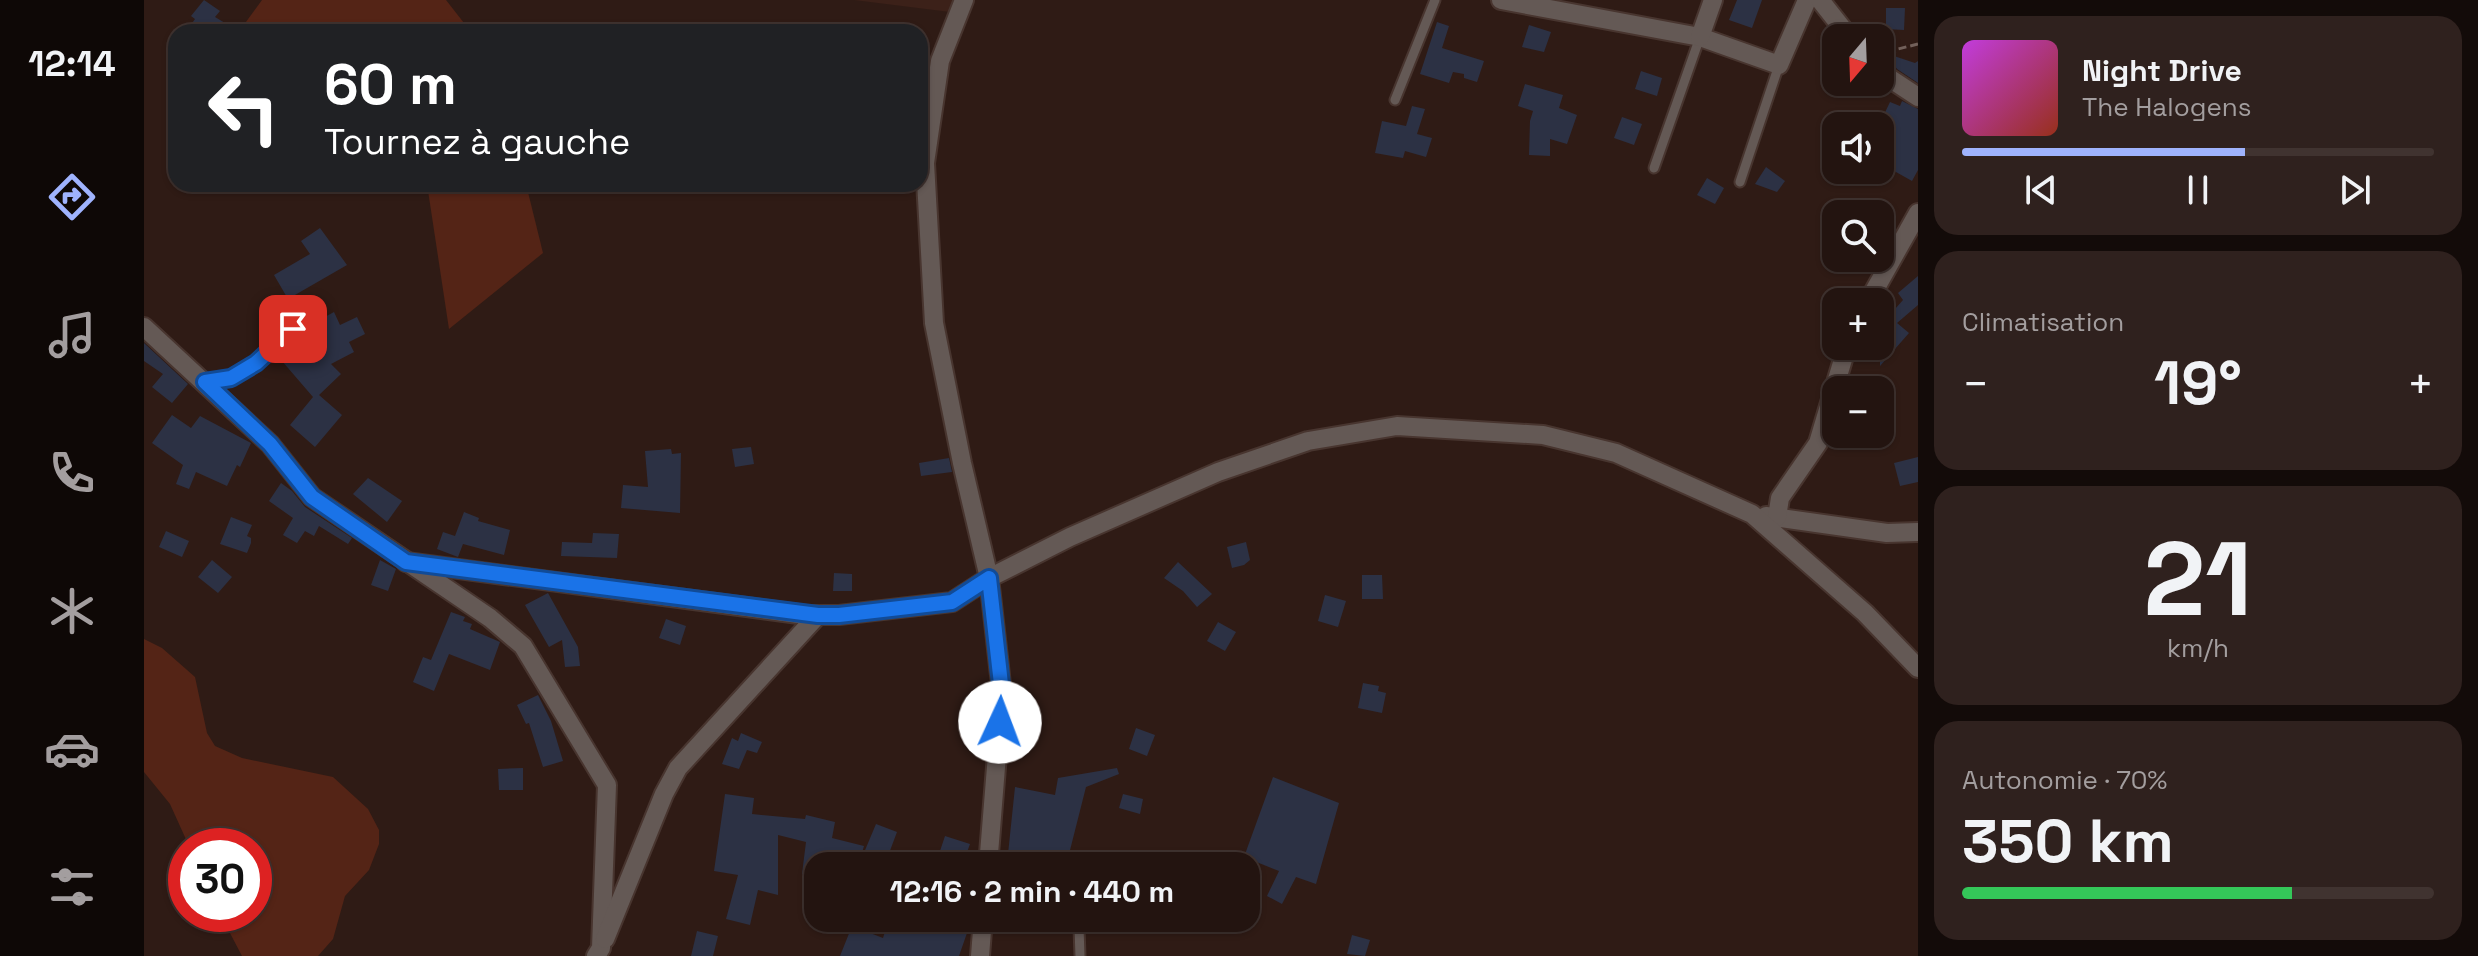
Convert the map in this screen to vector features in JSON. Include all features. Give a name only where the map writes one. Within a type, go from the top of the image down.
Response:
[{"type":"street","points":[[928,143],[940,61],[964,0]]},
{"type":"street","points":[[1501,0],[1700,37],[1779,65],[1807,0]]},
{"type":"street","points":[[1700,37],[1713,0]]},
{"type":"street","points":[[1820,0],[1839,24]]},
{"type":"street","points":[[1894,81],[1918,97]]},
{"type":"street","points":[[927,192],[934,323],[989,578],[1002,693],[989,852]]},
{"type":"street","points":[[1876,288],[1918,213]]},
{"type":"street","points":[[144,327],[270,444],[312,497],[490,618],[523,646],[607,785],[599,952]]},
{"type":"street","points":[[1777,517],[1780,498],[1818,443],[1843,360]]},
{"type":"street","points":[[406,562],[818,615],[839,615],[952,602],[989,578],[1070,537],[1218,472],[1308,441],[1397,426],[1543,435],[1616,453],[1752,514],[1865,613],[1918,668]]},
{"type":"street","points":[[1752,514],[1887,533],[1918,532]]},
{"type":"street","points":[[599,952],[642,854],[664,794],[678,768],[818,615]]},
{"type":"street","points":[[980,956],[982,932]]},
{"type":"lane","points":[[1395,100],[1435,0]]},
{"type":"lane","points":[[1654,168],[1700,37]]},
{"type":"lane","points":[[1740,182],[1779,65]]},
{"type":"lane","points":[[205,382],[231,378],[256,363],[312,313]]},
{"type":"lane","points":[[1079,932],[1080,956]]},
{"type":"path","points":[[1894,52],[1918,44]]},
{"type":"shaded area","points":[[262,0],[446,0],[465,24],[244,24]]},
{"type":"shaded area","points":[[854,0],[954,0],[950,12]]},
{"type":"shaded area","points":[[428,192],[528,192],[543,253],[449,329]]},
{"type":"shaded area","points":[[144,639],[162,648],[195,677],[207,733],[215,746],[242,758],[333,777],[368,809],[379,830],[379,844],[369,870],[345,896],[333,939],[318,956],[242,956],[229,932],[272,932],[272,828],[181,828],[170,804],[144,772]]},
{"type":"building","points":[[204,0],[220,11],[215,17],[227,24],[192,24],[195,19],[191,16]]},
{"type":"building","points":[[1737,0],[1762,0],[1752,28],[1729,20]]},
{"type":"building","points":[[1886,8],[1905,8],[1904,30],[1894,29],[1894,24],[1886,24]]},
{"type":"building","points":[[1437,22],[1449,26],[1442,48],[1484,61],[1477,82],[1453,72],[1449,83],[1420,74]]},
{"type":"building","points":[[1529,25],[1551,32],[1544,52],[1522,47]]},
{"type":"building","points":[[1894,56],[1915,63],[1918,61],[1918,83],[1897,69]]},
{"type":"building","points":[[1641,71],[1662,78],[1657,96],[1635,89]]},
{"type":"building","points":[[1525,84],[1563,95],[1559,108],[1577,115],[1567,144],[1550,139],[1550,156],[1529,155],[1533,111],[1518,106]]},
{"type":"building","points":[[1902,101],[1918,109],[1918,170],[1912,181],[1894,171],[1894,112],[1885,112],[1890,102],[1900,106]]},
{"type":"building","points":[[1412,106],[1425,109],[1417,134],[1432,138],[1426,157],[1405,151],[1403,158],[1375,153],[1382,121],[1406,126]]},
{"type":"building","points":[[1622,117],[1642,124],[1634,145],[1614,138]]},
{"type":"building","points":[[1766,167],[1785,181],[1777,192],[1755,184]]},
{"type":"building","points":[[1707,178],[1724,188],[1715,204],[1697,195]]},
{"type":"building","points":[[320,228],[347,265],[288,299],[274,275],[310,254],[301,241]]},
{"type":"building","points":[[1918,276],[1918,305],[1897,323],[1909,333],[1894,350],[1894,310],[1903,300],[1898,293]]},
{"type":"building","points":[[334,312],[340,325],[357,317],[365,334],[349,342],[354,352],[331,364],[341,374],[319,395],[342,415],[315,447],[290,425],[313,397],[282,361],[314,332],[310,325]]},
{"type":"building","points":[[144,343],[188,384],[172,403],[152,387],[163,374],[144,361]]},
{"type":"building","points":[[172,415],[191,428],[200,416],[251,443],[227,486],[196,472],[189,489],[176,484],[183,465],[152,443]]},
{"type":"building","points":[[751,447],[754,464],[735,467],[732,449]]},
{"type":"building","points":[[671,449],[672,454],[681,453],[680,513],[621,508],[623,485],[648,487],[645,451]]},
{"type":"building","points":[[1918,457],[1918,482],[1900,486],[1894,463]]},
{"type":"building","points":[[949,458],[952,472],[921,476],[919,463]]},
{"type":"building","points":[[368,478],[402,501],[387,522],[353,494]]},
{"type":"building","points":[[281,483],[305,507],[352,538],[348,544],[319,526],[314,536],[305,531],[297,543],[283,535],[293,518],[269,501]]},
{"type":"building","points":[[464,512],[479,518],[478,521],[510,530],[504,555],[463,544],[458,557],[437,549],[443,532],[455,536]]},
{"type":"building","points":[[231,517],[252,525],[247,536],[251,538],[251,543],[247,553],[220,544]]},
{"type":"building","points":[[166,531],[189,541],[182,557],[159,547]]},
{"type":"building","points":[[593,533],[619,534],[617,558],[561,556],[562,542],[592,543]]},
{"type":"building","points":[[1246,542],[1250,560],[1232,568],[1227,547]]},
{"type":"building","points":[[212,560],[232,577],[218,593],[198,577]]},
{"type":"building","points":[[380,560],[396,569],[388,591],[371,585]]},
{"type":"building","points":[[1178,562],[1212,594],[1197,607],[1183,591],[1164,578]]},
{"type":"building","points":[[834,573],[852,574],[852,591],[833,591]]},
{"type":"building","points":[[1362,575],[1382,575],[1383,599],[1362,599]]},
{"type":"building","points":[[548,593],[578,647],[580,666],[565,667],[562,640],[549,647],[525,605]]},
{"type":"building","points":[[1325,595],[1346,601],[1338,627],[1318,621]]},
{"type":"building","points":[[451,612],[465,617],[463,621],[472,624],[470,629],[500,642],[490,670],[449,654],[434,691],[413,682],[423,657],[431,660]]},
{"type":"building","points":[[666,619],[686,626],[680,645],[659,638]]},
{"type":"building","points":[[1218,622],[1236,632],[1225,651],[1207,641]]},
{"type":"building","points":[[1363,683],[1379,686],[1378,691],[1386,693],[1382,713],[1358,708]]},
{"type":"building","points":[[538,695],[551,721],[563,761],[543,767],[529,723],[526,724],[517,705]]},
{"type":"building","points":[[1136,728],[1155,735],[1147,756],[1129,749]]},
{"type":"building","points":[[741,733],[762,742],[757,753],[747,750],[739,769],[722,764],[732,738],[738,741]]},
{"type":"building","points":[[523,768],[523,790],[499,790],[498,769]]},
{"type":"building","points":[[1117,768],[1119,774],[1086,787],[1070,852],[1008,852],[1015,787],[1055,795],[1058,778]]},
{"type":"building","points":[[1273,777],[1339,803],[1316,884],[1296,877],[1282,904],[1267,896],[1279,871],[1260,863],[1260,852],[1246,852]]},
{"type":"building","points":[[725,794],[754,798],[752,814],[805,819],[806,815],[835,822],[832,838],[864,846],[862,852],[805,852],[806,842],[778,835],[778,895],[758,890],[750,925],[726,919],[738,875],[714,871]]},
{"type":"building","points":[[1123,794],[1143,799],[1140,814],[1119,808]]},
{"type":"building","points":[[876,824],[897,832],[890,852],[864,852]]},
{"type":"building","points":[[945,836],[970,844],[967,852],[940,852]]},
{"type":"building","points":[[697,931],[718,936],[713,956],[691,956]]},
{"type":"building","points":[[850,932],[868,932],[883,938],[885,932],[967,933],[959,956],[840,956]]},
{"type":"building","points":[[1352,935],[1370,940],[1365,956],[1347,954]]},
{"type":"route","points":[[293,329],[256,363],[231,378],[205,382],[270,444],[312,497],[406,562],[806,615],[839,615],[952,602],[989,578],[1002,693],[1000,722]]}]
